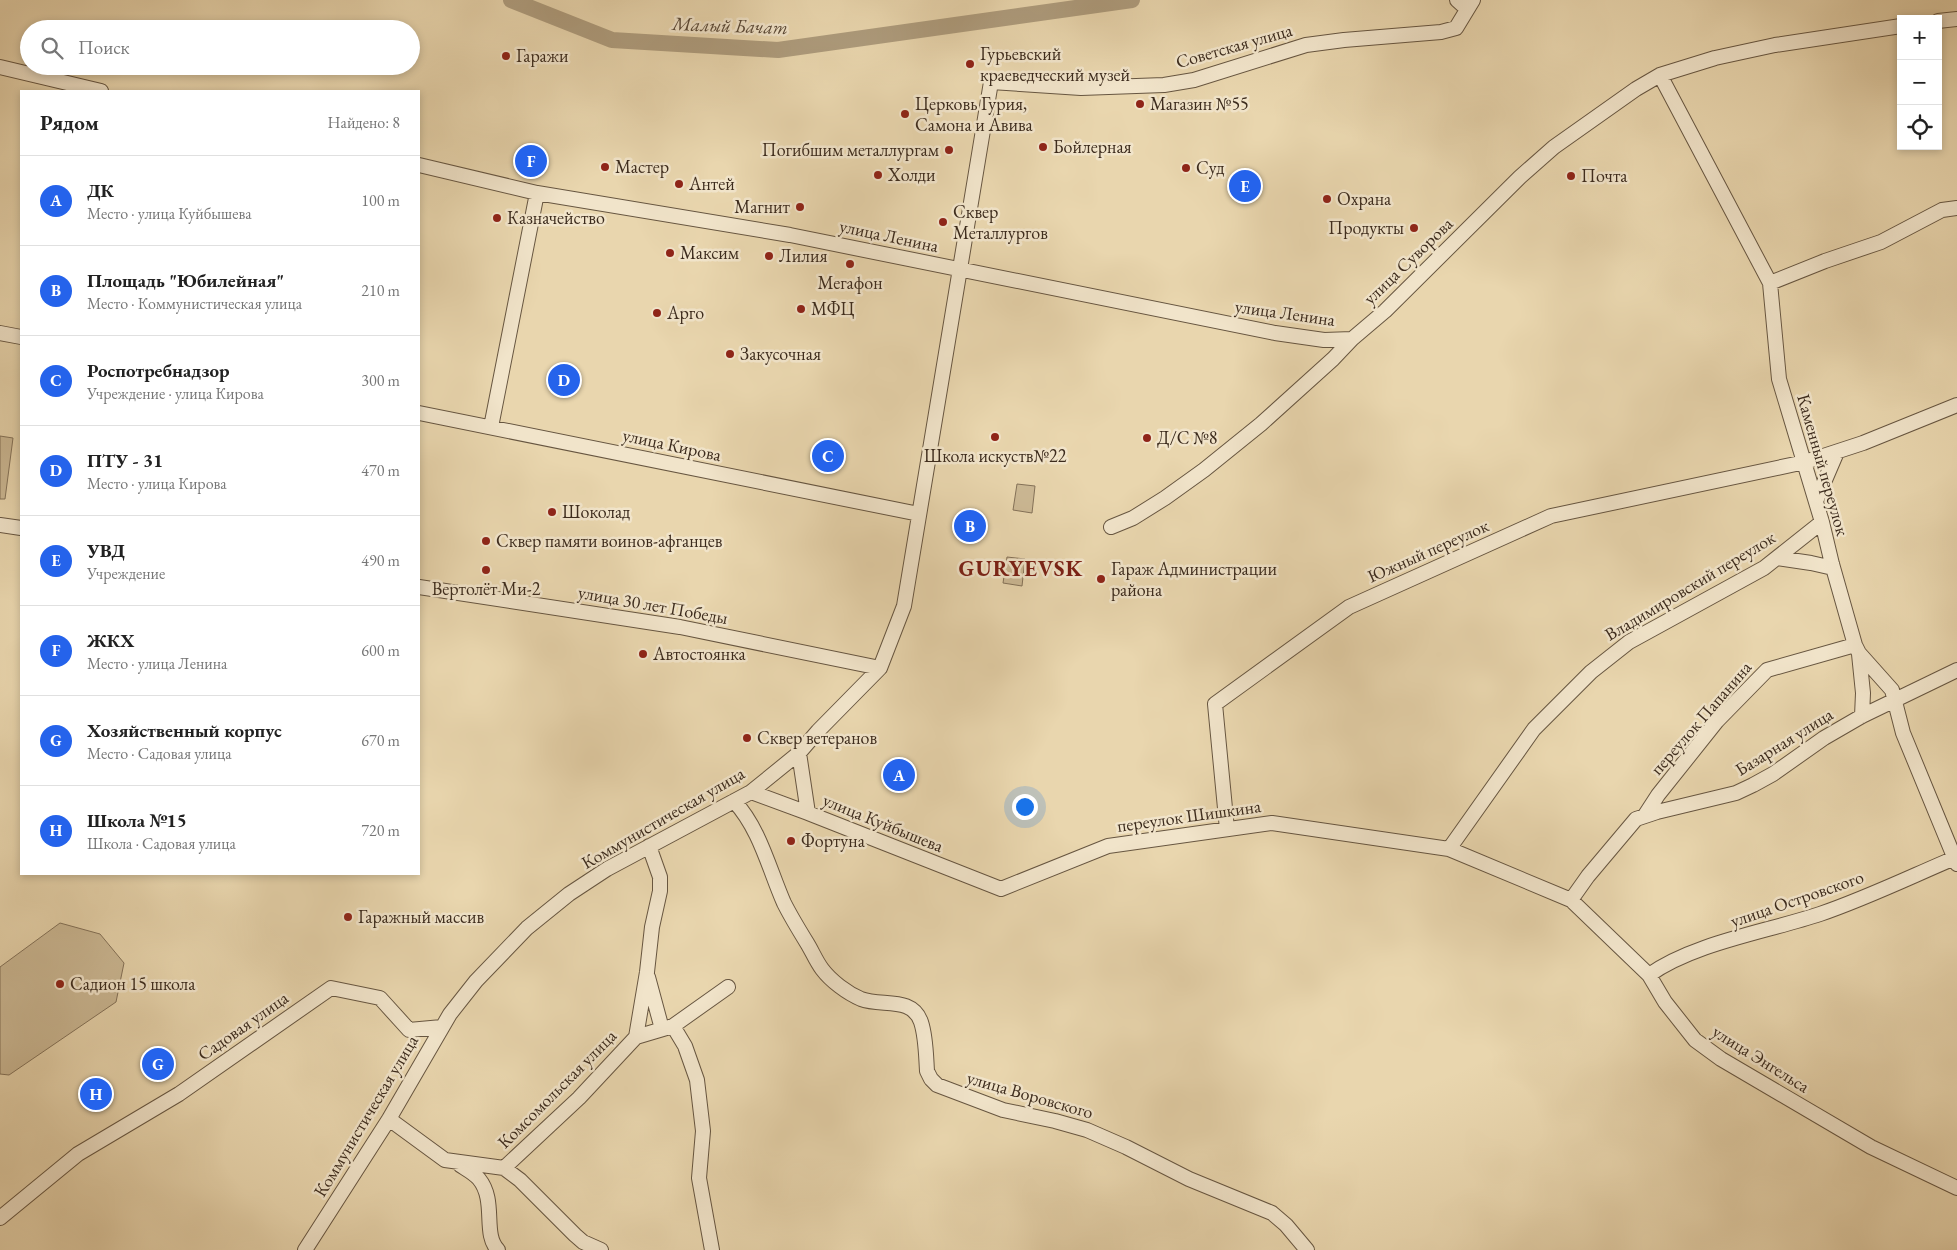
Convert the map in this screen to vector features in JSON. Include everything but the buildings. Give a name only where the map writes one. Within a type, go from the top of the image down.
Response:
[{"type":"street","name":"Советская улица","points":[[991,82],[1081,88],[1164,85],[1194,80],[1306,45],[1441,32],[1456,28],[1466,3]]},
{"type":"street","points":[[1942,21],[1957,19]]},
{"type":"street","name":"улица Суворова","points":[[1111,527],[1133,518],[1204,470],[1279,408],[1334,359],[1352,339],[1384,311],[1520,177],[1554,147],[1636,89],[1660,75],[1700,61],[1775,45],[1897,27]]},
{"type":"street","points":[[0,67],[20,72]]},
{"type":"street","points":[[34,75],[97,90]]},
{"type":"street","name":"Каменный переулок","points":[[1660,75],[1770,283],[1779,379],[1816,501],[1833,568],[1857,649],[1892,690],[1903,733],[1956,860]]},
{"type":"street","name":"Коммунистическая улица","points":[[305,1250],[389,1119],[442,1027],[476,981],[527,928],[569,894],[607,869],[751,792],[799,753],[880,668],[904,606],[991,82]]},
{"type":"street","name":"улица Ленина","points":[[420,165],[537,193],[790,235],[1275,333],[1324,340],[1352,339]]},
{"type":"street","points":[[491,427],[537,193]]},
{"type":"street","points":[[1770,283],[1825,261],[1881,242],[1942,210],[1957,208]]},
{"type":"street","points":[[0,333],[20,337]]},
{"type":"street","points":[[1804,462],[1837,452],[1957,405]]},
{"type":"street","name":"улица Кирова","points":[[420,413],[918,514]]},
{"type":"street","points":[[1816,501],[1837,452]]},
{"type":"street","name":"Южный переулок","points":[[1227,829],[1215,704],[1350,607],[1551,516],[1804,462]]},
{"type":"street","name":"Владимировский переулок","points":[[1449,849],[1534,729],[1591,672],[1629,642],[1764,568],[1822,522]]},
{"type":"street","points":[[0,525],[20,528]]},
{"type":"street","points":[[1777,558],[1798,560],[1833,568]]},
{"type":"street","name":"улица 30 лет Победы","points":[[420,587],[680,627],[880,668]]},
{"type":"street","points":[[1857,649],[1863,693],[1862,716]]},
{"type":"street","name":"переулок Папанина","points":[[1644,815],[1718,722],[1767,670],[1857,649]]},
{"type":"street","name":"Базарная улица","points":[[1571,900],[1588,876],[1636,819],[1644,815],[1736,793],[1754,785],[1824,738],[1862,716],[1957,670]]},
{"type":"street","name":"улица Куйбышева","points":[[799,753],[808,813],[1001,889]]},
{"type":"street","points":[[751,792],[808,813]]},
{"type":"street","name":"улица Воровского","points":[[734,801],[744,811],[763,849],[785,904],[822,969],[845,990],[861,999],[879,1003],[896,1003],[908,1006],[915,1012],[921,1021],[928,1071],[931,1079],[937,1085],[1003,1110],[1056,1120],[1126,1146],[1189,1179],[1272,1213],[1286,1225],[1307,1250]]},
{"type":"street","name":"переулок Шишкина","points":[[1001,889],[1108,846],[1272,823],[1449,849]]},
{"type":"street","name":"Комсомольская улица","points":[[636,1037],[660,884],[658,871],[648,846]]},
{"type":"street","name":"улица Энгельса","points":[[1449,849],[1571,900],[1649,975],[1680,1023],[1695,1040],[1721,1059],[1871,1147],[1957,1188]]},
{"type":"street","name":"улица Островского","points":[[1649,975],[1662,966],[1689,954],[1820,914],[1956,860]]},
{"type":"street","name":"Комсомольская улица","points":[[647,972],[668,1028]]},
{"type":"street","name":"Комсомольская улица","points":[[504,1168],[579,1098],[636,1037],[668,1028],[728,987]]},
{"type":"street","name":"Садовая улица","points":[[0,1218],[78,1154],[179,1094],[331,988],[380,998],[409,1030],[442,1027]]},
{"type":"street","points":[[668,1028],[685,1046],[697,1080],[703,1131],[699,1178],[712,1250]]},
{"type":"street","points":[[389,1119],[439,1157],[458,1163],[504,1168],[520,1180],[575,1235],[593,1250]]},
{"type":"street","points":[[458,1163],[474,1175],[484,1187],[490,1210],[491,1240],[498,1250]]},
{"type":"shaded area","points":[[0,436],[13,438],[5,499],[0,499]]},
{"type":"shaded area","points":[[1017,484],[1035,486],[1032,513],[1013,510]]},
{"type":"shaded area","points":[[1007,557],[1025,559],[1022,586],[1003,583]]},
{"type":"shaded area","name":"Садион 15 школа","points":[[60,923],[100,934],[124,963],[116,1002],[9,1075],[0,1074],[0,967]]},
{"type":"waterway","name":"Малый Бачат","points":[[511,0],[612,40],[778,50],[1132,0]]},
{"type":"place","name":"Гаражи","points":[[506,56]]},
{"type":"place","name":"Гурьевский краеведческий музей","points":[[970,64]]},
{"type":"place","name":"Магазин №55","points":[[1140,104]]},
{"type":"place","name":"Церковь Гурия, Самона и Авива","points":[[905,114]]},
{"type":"place","name":"Бойлерная","points":[[1043,147]]},
{"type":"place","name":"Погибшим металлургам","points":[[949,150]]},
{"type":"place","name":"ЖКХ","points":[[531,161]]},
{"type":"place","name":"Мастер","points":[[605,167]]},
{"type":"place","name":"Суд","points":[[1186,168]]},
{"type":"place","name":"Холди","points":[[878,175]]},
{"type":"place","name":"Почта","points":[[1571,176]]},
{"type":"place","name":"Антей","points":[[679,184]]},
{"type":"place","name":"УВД","points":[[1245,186]]},
{"type":"place","name":"Охрана","points":[[1327,199]]},
{"type":"place","name":"Магнит","points":[[800,207]]},
{"type":"place","name":"Казначейство","points":[[497,218]]},
{"type":"place","name":"Сквер Металлургов","points":[[943,222]]},
{"type":"place","name":"Продукты","points":[[1414,228]]},
{"type":"place","name":"Максим","points":[[670,253]]},
{"type":"place","name":"Лилия","points":[[769,256]]},
{"type":"place","name":"Мегафон","points":[[850,264]]},
{"type":"place","name":"МФЦ","points":[[801,309]]},
{"type":"place","name":"Арго","points":[[657,313]]},
{"type":"place","name":"Закусочная","points":[[730,354]]},
{"type":"place","name":"ПТУ - 31","points":[[564,380]]},
{"type":"place","name":"Школа искуств№22","points":[[995,437]]},
{"type":"place","name":"Д/С №8","points":[[1147,438]]},
{"type":"place","name":"Роспотребнадзор","points":[[828,456]]},
{"type":"place","name":"Шоколад","points":[[552,512]]},
{"type":"place","name":"Площадь \"Юбилейная\"","points":[[970,526]]},
{"type":"place","name":"Сквер памяти воинов-афганцев","points":[[486,541]]},
{"type":"place","name":"Вертолёт Ми-2","points":[[486,570]]},
{"type":"place","name":"Гараж Администрации района","points":[[1101,579]]},
{"type":"place","name":"Автостоянка","points":[[643,654]]},
{"type":"place","name":"Сквер ветеранов","points":[[747,738]]},
{"type":"place","name":"ДК","points":[[899,775]]},
{"type":"place","name":"Фортуна","points":[[791,841]]},
{"type":"place","name":"Гаражный массив","points":[[348,917]]},
{"type":"place","name":"Садион 15 школа","points":[[60,984]]},
{"type":"place","name":"Хозяйственный корпус","points":[[158,1064]]},
{"type":"place","name":"Школа №15","points":[[96,1094]]},
{"type":"district","name":"GURYEVSK","points":[[1021,568]]}]
